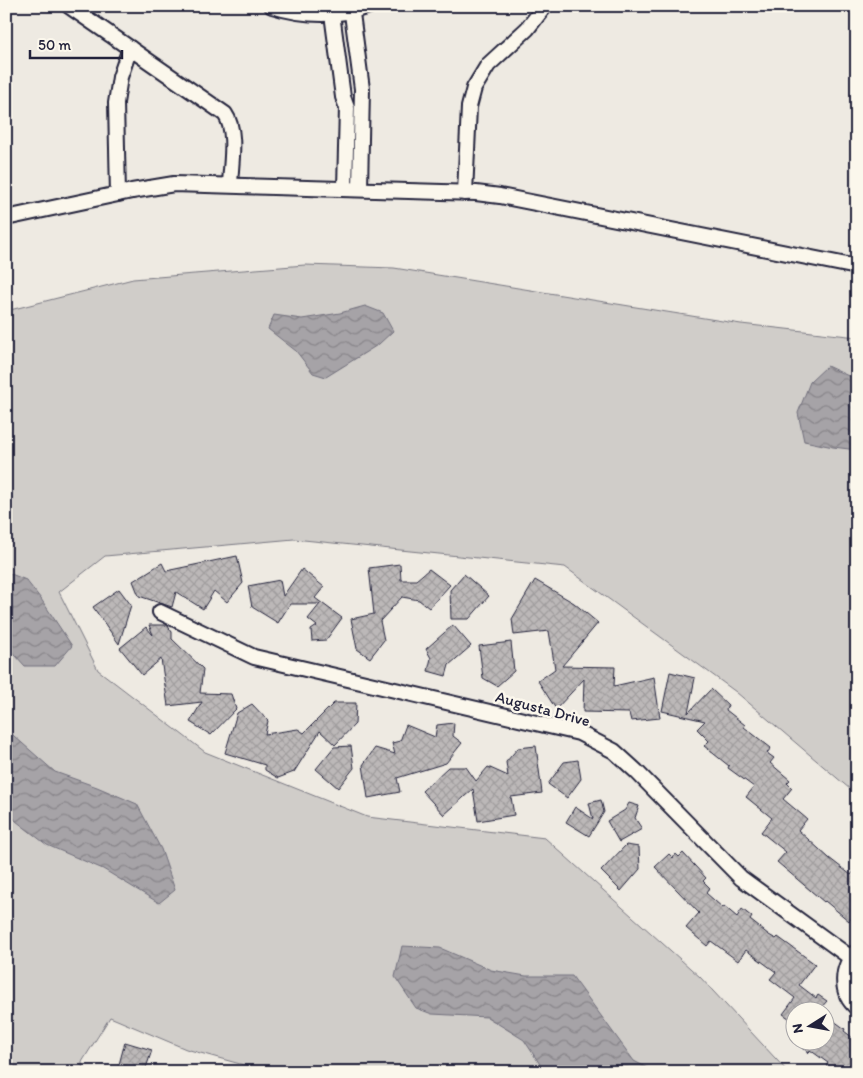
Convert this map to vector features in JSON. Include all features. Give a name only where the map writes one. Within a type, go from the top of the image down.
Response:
[{"type":"street","points":[[69,6],[225,114],[230,120],[232,132],[230,184]]},
{"type":"street","points":[[272,6],[304,13],[369,6]]},
{"type":"street","points":[[465,193],[468,107],[474,88],[488,64],[527,29],[545,6]]},
{"type":"street","points":[[352,8],[362,89],[360,189]]},
{"type":"street","points":[[332,10],[343,97],[338,110],[340,188]]},
{"type":"street","points":[[118,194],[116,103],[120,77],[130,48]]},
{"type":"street","points":[[6,218],[174,184],[230,184],[465,193],[500,196],[857,267]]},
{"type":"street","name":"Augusta Drive","points":[[160,612],[254,657],[579,732],[614,751],[741,878],[854,955],[845,969],[844,982],[847,995],[857,1008]]},
{"type":"shaded area","points":[[305,265],[394,268],[741,324],[857,337],[857,795],[736,692],[565,567],[294,539],[105,556],[59,592],[98,670],[205,752],[367,817],[545,838],[700,977],[788,1072],[269,1072],[186,1049],[110,1017],[82,1062],[83,1072],[6,1072],[6,311],[133,279]]},
{"type":"water","points":[[365,306],[383,313],[393,331],[379,344],[326,377],[313,373],[296,351],[268,329],[274,315],[302,319],[340,313]]},
{"type":"water","points":[[827,366],[857,380],[857,450],[804,441],[798,413],[810,382]]},
{"type":"water","points":[[6,572],[26,580],[72,646],[55,666],[25,666],[6,645]]},
{"type":"water","points":[[6,729],[55,772],[137,804],[161,849],[175,890],[159,903],[103,869],[47,845],[16,821],[6,808]]},
{"type":"water","points":[[402,946],[440,948],[491,970],[526,976],[572,976],[634,1061],[655,1072],[545,1072],[524,1040],[487,1017],[432,1014],[416,1008],[395,977]]},
{"type":"building","points":[[237,556],[243,583],[227,602],[214,591],[203,609],[176,592],[172,607],[139,596],[133,581],[162,563],[166,571]]},
{"type":"building","points":[[400,564],[401,580],[416,580],[429,569],[450,585],[429,608],[419,600],[402,597],[380,621],[384,640],[370,658],[357,649],[351,619],[374,614],[369,568]]},
{"type":"building","points":[[302,569],[324,587],[315,598],[342,618],[326,640],[312,641],[311,630],[317,626],[308,619],[320,604],[290,604],[278,623],[252,607],[248,586],[280,580],[283,596]]},
{"type":"building","points":[[464,574],[489,596],[469,619],[451,619],[450,590]]},
{"type":"building","points":[[535,580],[574,603],[598,623],[562,666],[615,667],[614,686],[654,677],[660,718],[631,721],[629,713],[583,712],[584,679],[556,709],[538,681],[555,669],[549,631],[514,635],[512,619]]},
{"type":"building","points":[[119,589],[131,605],[119,644],[93,607]]},
{"type":"building","points":[[149,625],[167,625],[172,632],[172,639],[203,669],[200,693],[231,694],[236,709],[211,735],[190,722],[202,702],[168,706],[161,659],[142,675],[120,648],[146,627],[153,635]]},
{"type":"building","points":[[453,625],[471,646],[449,665],[446,676],[428,671],[431,658],[426,649]]},
{"type":"building","points":[[511,642],[514,671],[497,686],[483,678],[479,646]]},
{"type":"building","points":[[670,672],[695,678],[688,713],[711,689],[728,705],[726,710],[771,748],[767,753],[774,758],[770,763],[790,780],[787,783],[792,788],[783,799],[807,819],[798,830],[851,875],[857,867],[857,912],[849,921],[777,862],[786,852],[761,832],[772,818],[746,797],[754,787],[728,768],[729,766],[704,746],[709,741],[697,729],[705,721],[662,711]]},
{"type":"building","points":[[334,703],[356,703],[355,724],[335,745],[320,731],[294,772],[278,778],[265,770],[265,765],[225,753],[237,713],[252,704],[268,721],[265,734],[298,729],[304,733]]},
{"type":"building","points":[[454,723],[453,736],[462,743],[446,763],[397,778],[400,792],[368,798],[363,765],[375,748],[395,754],[392,743],[400,741],[406,725],[435,737],[437,725]]},
{"type":"building","points":[[351,746],[354,768],[338,788],[316,769],[334,747]]},
{"type":"building","points":[[536,746],[542,793],[511,797],[514,815],[478,821],[473,789],[444,815],[422,791],[448,767],[466,767],[476,781],[488,767],[508,776],[506,762],[518,748]]},
{"type":"building","points":[[578,760],[581,779],[567,798],[548,784],[564,762]]},
{"type":"building","points":[[601,800],[604,812],[589,836],[566,822],[575,807],[593,819],[589,803]]},
{"type":"building","points":[[629,803],[639,806],[635,818],[642,829],[619,842],[607,821],[625,810]]},
{"type":"building","points":[[626,845],[639,847],[640,869],[621,891],[601,871]]},
{"type":"building","points":[[683,853],[706,878],[703,881],[710,888],[706,893],[723,908],[724,906],[737,917],[742,909],[752,917],[750,920],[769,935],[776,939],[778,937],[815,964],[799,985],[816,998],[818,995],[826,1000],[794,1000],[795,998],[770,979],[776,972],[746,950],[738,961],[711,941],[707,946],[686,928],[699,913],[655,867],[669,854],[673,858],[676,854],[679,857]]},
{"type":"building","points":[[836,1022],[857,1041],[857,1068],[854,1072],[834,1072],[826,1066],[828,1063],[810,1050],[836,1050]]},
{"type":"building","points":[[125,1042],[152,1050],[146,1068],[140,1068],[140,1072],[117,1072]]}]
